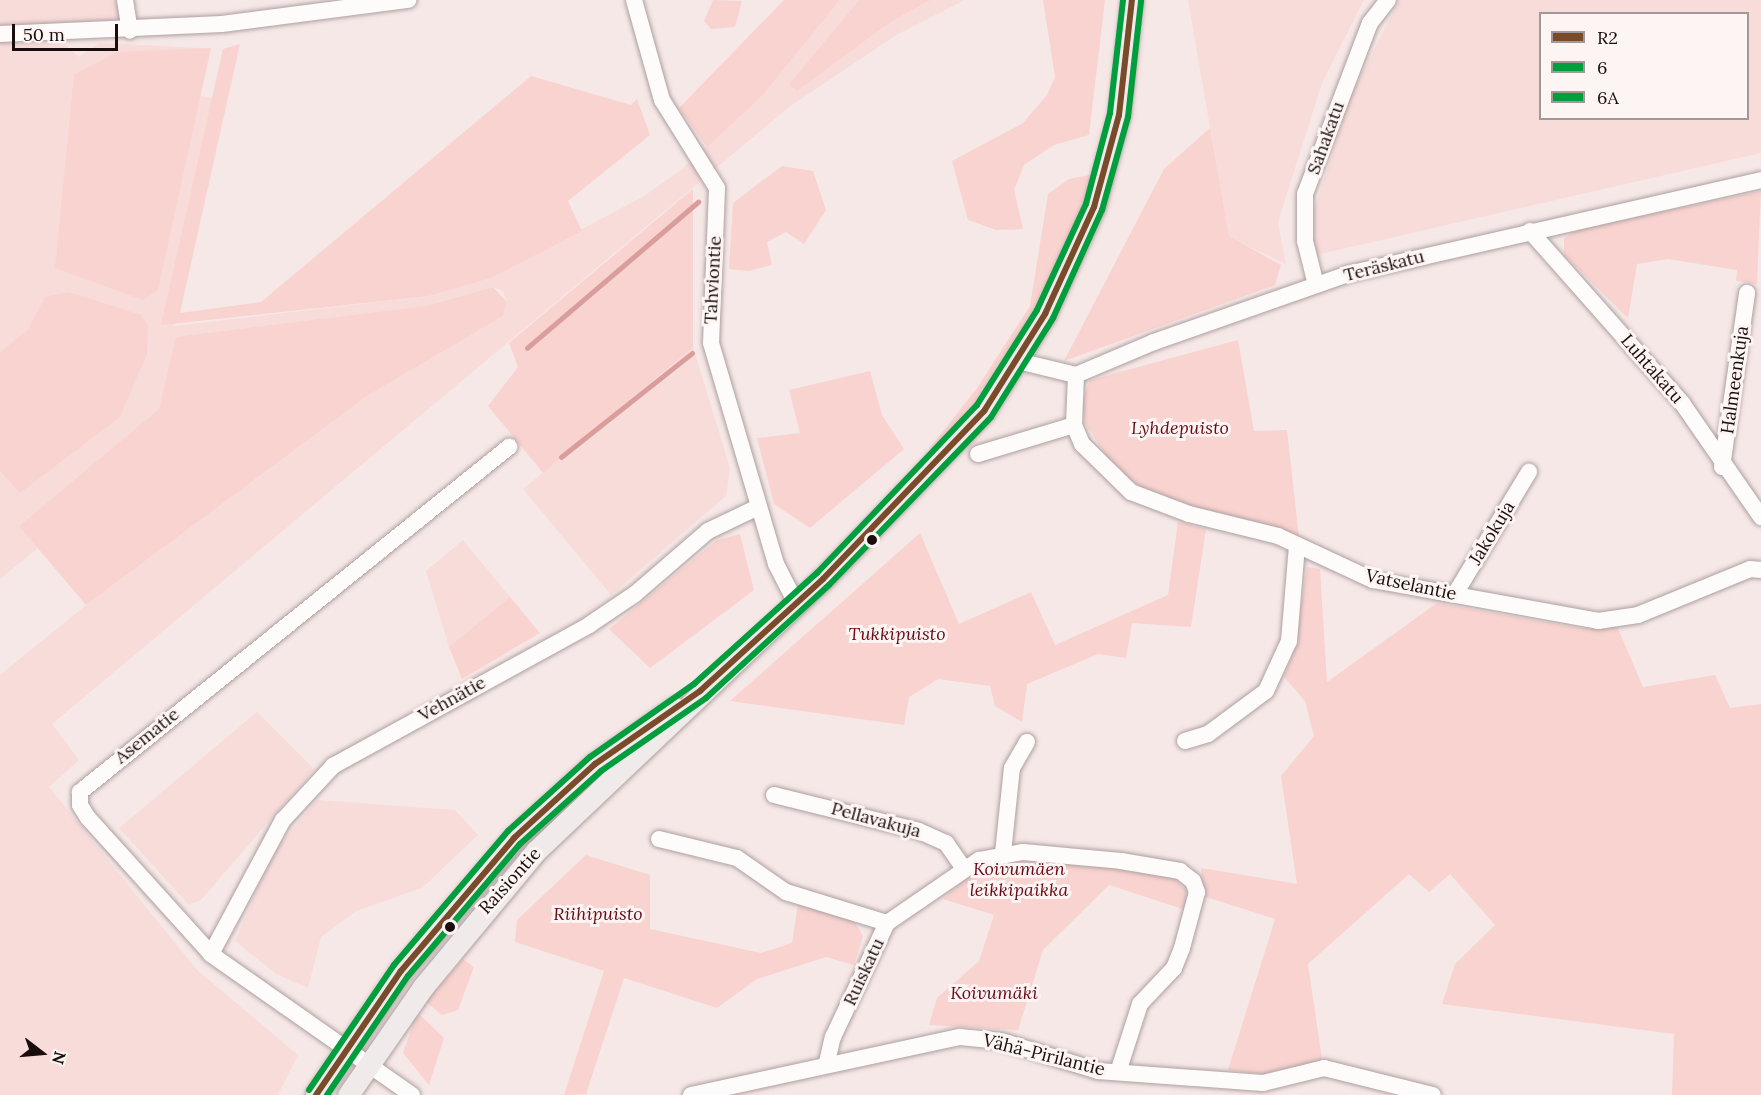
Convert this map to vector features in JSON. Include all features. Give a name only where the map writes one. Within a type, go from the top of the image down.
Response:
[{"type":"main road","name":"Raisiontie","points":[[348,1095],[369,1063],[490,903],[700,691],[796,603],[948,453],[1018,361],[1068,270],[1094,207],[1119,115],[1132,0]]},
{"type":"main road","name":"Raisiontie","points":[[316,1095],[346,1048],[452,907],[513,838],[596,764],[700,691]]},
{"type":"street","points":[[125,0],[130,31]]},
{"type":"street","points":[[0,34],[130,31],[408,0]]},
{"type":"street","name":"Tahviontie","points":[[634,0],[662,100],[717,188],[711,343],[776,564],[796,603]]},
{"type":"street","name":"Sahakatu","points":[[1316,285],[1305,241],[1305,194],[1370,23],[1388,0]]},
{"type":"street","name":"Teräskatu","points":[[1076,375],[1154,342],[1316,285],[1530,231],[1761,180]]},
{"type":"street","name":"Luhtakatu","points":[[1530,231],[1682,403],[1722,467],[1761,518]]},
{"type":"street","name":"Halmeenkuja","points":[[1722,467],[1747,293]]},
{"type":"street","points":[[978,454],[1074,425],[1076,375],[1018,361]]},
{"type":"street","name":"Vatselantie","points":[[1074,425],[1094,457],[1143,499],[1297,545],[1373,580],[1598,621],[1638,615],[1750,569],[1761,570]]},
{"type":"street","name":"Asematie","points":[[346,1048],[211,954],[88,818],[80,792],[509,447]]},
{"type":"street","name":"Jakokuja","points":[[1455,594],[1529,472]]},
{"type":"street","name":"Vehnätie","points":[[211,954],[283,820],[333,766],[589,625],[635,594],[708,531],[758,507]]},
{"type":"street","points":[[1185,741],[1208,734],[1266,691],[1289,641],[1297,545]]},
{"type":"street","points":[[1003,853],[1012,768],[1027,742]]},
{"type":"street","name":"Pellavakuja","points":[[774,795],[919,831],[946,843],[964,869]]},
{"type":"street","points":[[659,839],[737,858],[786,892],[887,923]]},
{"type":"street","name":"Ruiskatu","points":[[827,1062],[833,1037],[887,923],[964,869],[1003,853],[1121,861],[1180,871],[1193,881],[1197,892],[1182,948],[1173,968],[1140,1004],[1118,1072]]},
{"type":"street","name":"Vähä-Pirilantie","points":[[691,1095],[827,1062],[960,1037],[1001,1041],[1083,1068],[1263,1083],[1324,1068],[1433,1095]]},
{"type":"street","points":[[346,1048],[412,1095]]},
{"type":"shaded area","points":[[0,0],[120,0],[123,23],[0,28]]},
{"type":"shaded area","points":[[840,0],[859,0],[790,83],[796,91],[892,21],[931,0],[965,0],[898,34],[789,107],[52,724],[79,760],[49,787],[197,970],[298,1055],[278,1095],[0,1095],[0,675],[86,605],[367,396],[503,316],[507,302],[503,291],[493,287],[426,306],[176,340],[160,409],[20,525],[38,548],[0,579],[0,42],[65,45],[79,57],[99,43],[202,48],[194,95],[217,99],[171,304],[174,326],[429,296],[491,278],[644,196],[681,170],[762,96]]},
{"type":"shaded area","points":[[1188,0],[1364,0],[1322,83],[1278,222],[1286,264],[1229,237]]},
{"type":"shaded area","points":[[1399,0],[1761,0],[1761,153],[1316,255],[1310,223],[1351,95]]},
{"type":"shaded area","points":[[693,347],[730,468],[726,496],[611,595],[523,489]]},
{"type":"shaded area","points":[[463,540],[510,597],[449,647],[426,571]]},
{"type":"shaded area","points":[[257,712],[314,769],[201,900],[189,905],[119,828]]},
{"type":"shaded area","points":[[317,800],[455,810],[478,835],[422,888],[356,911],[321,937],[308,988],[276,974],[235,941],[273,853]]},
{"type":"green space","points":[[713,0],[742,1],[735,27],[711,29],[704,21]]},
{"type":"green space","points":[[784,0],[840,0],[762,96],[707,147],[679,108]]},
{"type":"green space","points":[[859,0],[931,0],[892,21],[797,91],[789,84]]},
{"type":"green space","points":[[1043,0],[1105,0],[1089,135],[1054,145],[1024,165],[1014,190],[1023,229],[996,230],[968,220],[952,161],[1023,123],[1047,95],[1055,77]]},
{"type":"green space","points":[[240,44],[180,313],[261,302],[531,76],[631,105],[637,99],[650,135],[568,201],[582,231],[491,278],[429,296],[161,325],[223,49]]},
{"type":"green space","points":[[211,48],[158,290],[143,300],[55,268],[74,75],[117,52]]},
{"type":"green space","points":[[1210,128],[1229,236],[1281,265],[1275,285],[1064,361],[1164,169]]},
{"type":"green space","points":[[782,166],[813,171],[826,210],[804,244],[786,232],[767,242],[772,265],[749,271],[729,269],[733,203]]},
{"type":"green space","points":[[1094,174],[1048,289],[983,393],[941,446],[929,449],[977,388],[1030,306],[1048,194],[1069,179]]},
{"type":"green space","points":[[693,189],[693,347],[543,473],[488,406],[518,367],[509,343]]},
{"type":"green space","points":[[1761,191],[1757,284],[1736,281],[1737,270],[1668,259],[1637,264],[1628,318],[1564,255],[1564,238],[1579,229]]},
{"type":"green space","points":[[493,287],[507,302],[503,316],[367,396],[86,605],[19,526],[159,409],[176,337],[426,306]]},
{"type":"green space","points":[[69,292],[141,315],[148,326],[147,354],[120,417],[20,493],[0,471],[0,352],[28,330],[45,297]]},
{"type":"green space","name":"Lyhdepuisto","points":[[1238,340],[1254,431],[1287,430],[1299,537],[1151,495],[1112,465],[1085,423],[1081,405],[1090,380]]},
{"type":"green space","points":[[870,371],[882,415],[904,449],[810,528],[774,504],[757,438],[800,433],[789,390]]},
{"type":"green space","name":"Tukkipuisto","points":[[1178,522],[1206,529],[1191,627],[1132,623],[1126,658],[1098,654],[1027,684],[1022,722],[995,706],[990,686],[938,679],[909,697],[904,725],[730,701],[920,533],[959,624],[1031,592],[1055,645],[1168,595]]},
{"type":"green space","points":[[740,534],[754,590],[650,668],[609,629],[717,540]]},
{"type":"green space","points":[[1307,567],[1320,569],[1327,682],[1437,603],[1579,628],[1617,626],[1643,687],[1715,675],[1730,708],[1761,704],[1761,1095],[1672,1095],[1674,1034],[1442,1004],[1455,964],[1495,925],[1450,874],[1429,892],[1409,874],[1308,964],[1322,1059],[1272,1075],[1228,1070],[1275,919],[1203,896],[1201,868],[1297,884],[1281,776],[1314,736],[1305,701],[1284,677],[1295,649]]},
{"type":"green space","points":[[510,597],[540,633],[462,679],[449,647]]},
{"type":"green space","name":"Riihipuisto","points":[[586,855],[650,875],[650,929],[761,953],[792,943],[799,898],[853,919],[863,936],[854,965],[826,957],[757,979],[717,1008],[624,978],[586,1094],[564,1095],[604,971],[515,942],[517,920]]},
{"type":"green space","name":"Koivumäki","points":[[1023,855],[1172,877],[1186,890],[1186,910],[1109,885],[1043,950],[1018,1030],[929,1025],[937,998],[979,961],[994,915],[943,899],[976,869]]},
{"type":"green space","points":[[463,959],[474,967],[458,1010],[442,1015],[426,1002]]},
{"type":"green space","points":[[417,1012],[444,1038],[429,1085],[403,1053]]},
{"type":"waterway","points":[[527,348],[698,202]]},
{"type":"waterway","points":[[561,457],[692,353]]},
{"type":"transit line","name":"6A","points":[[309,1090],[394,965],[508,831],[590,757],[694,684],[817,573],[977,405],[1037,310],[1086,204],[1110,113],[1123,0]]},
{"type":"transit line","name":"R2","points":[[316,1095],[401,971],[514,838],[595,764],[700,691],[823,579],[984,411],[1045,314],[1094,207],[1119,115],[1132,0]]},
{"type":"transit line","name":"6","points":[[327,1095],[408,976],[520,844],[601,771],[706,698],[829,585],[991,417],[1053,318],[1102,210],[1128,117],[1141,1]]},
{"type":"park label","name":"Koivumäen leikkipaikka","points":[[1019,880]]}]
